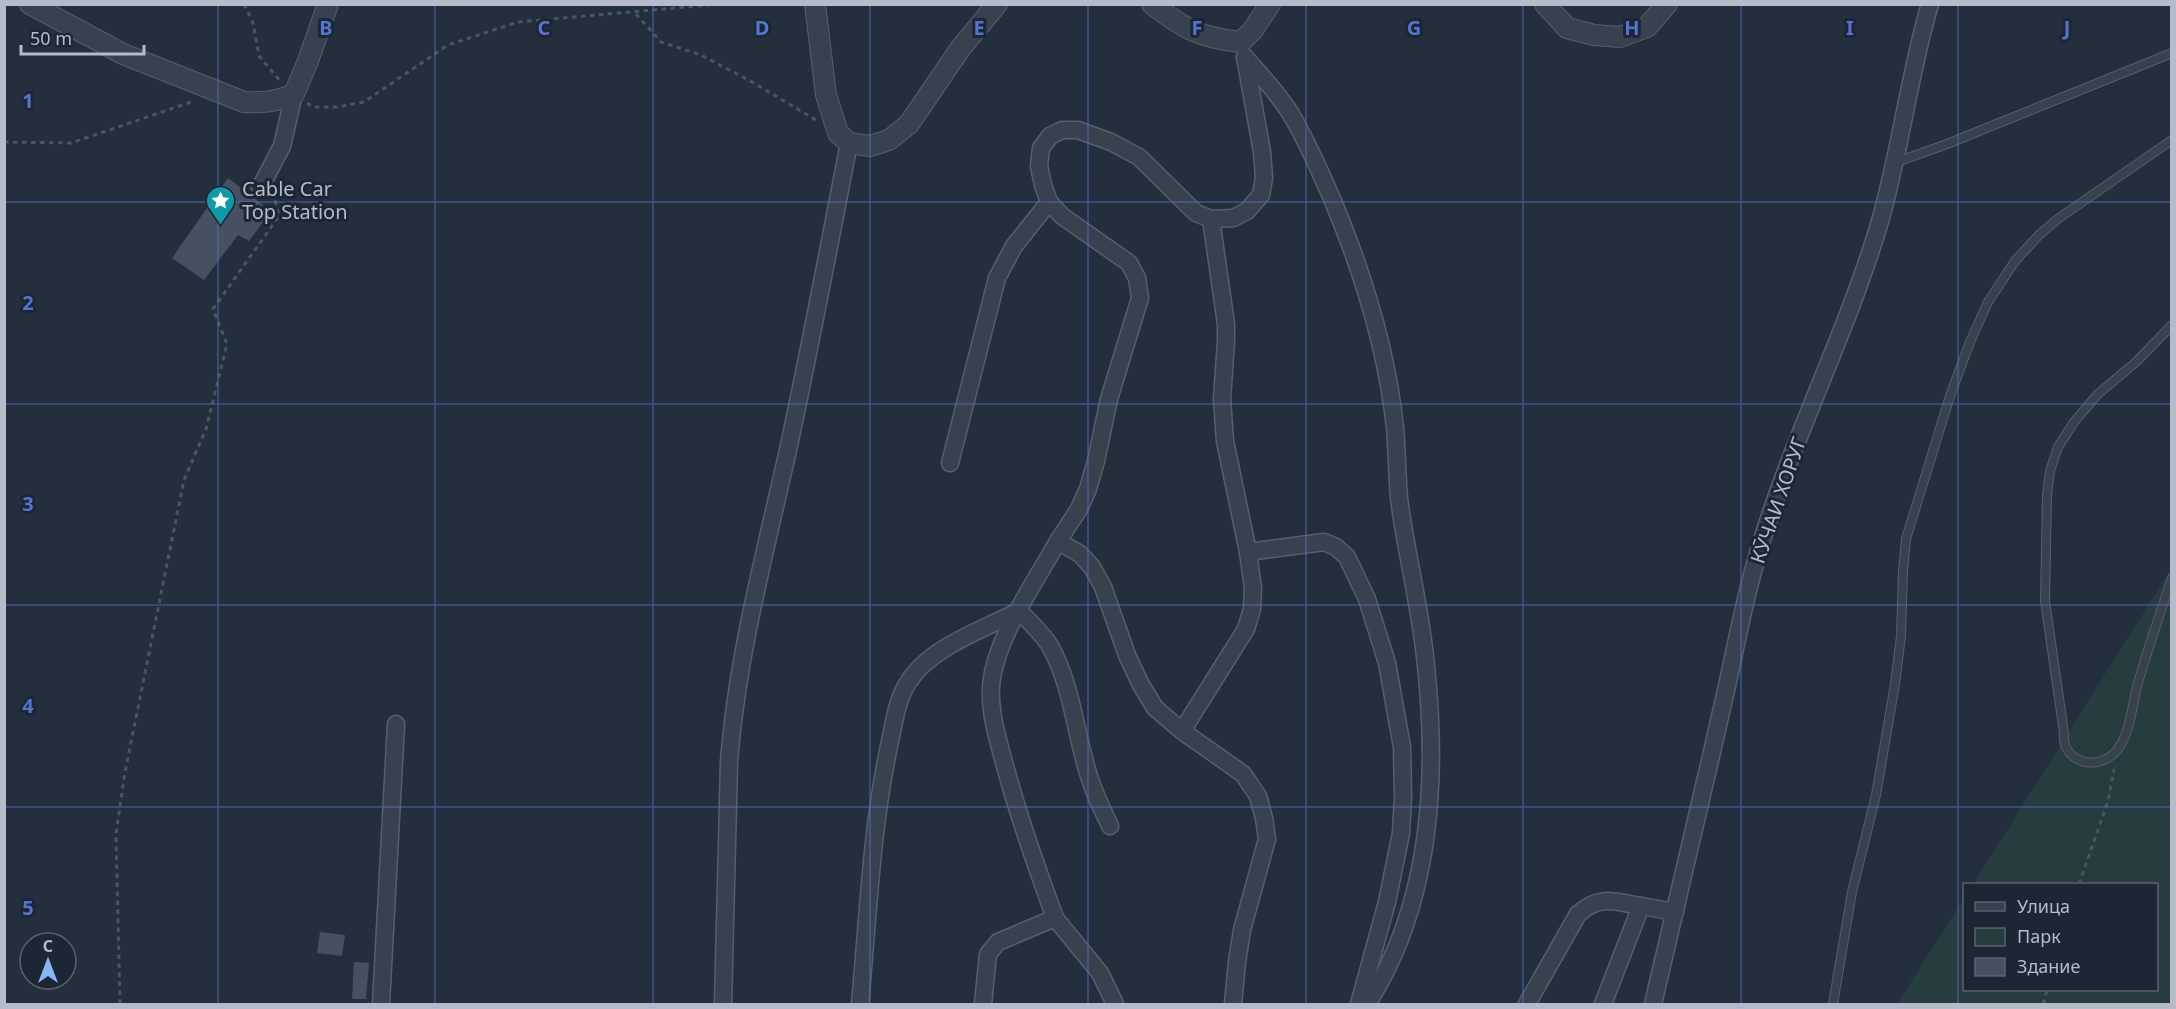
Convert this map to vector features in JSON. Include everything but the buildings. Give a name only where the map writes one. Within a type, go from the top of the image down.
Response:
[{"type":"street","points":[[30,4],[123,54],[244,102],[262,103],[282,100],[294,94]]},
{"type":"street","points":[[263,181],[282,146],[294,94],[309,61],[328,4]]},
{"type":"street","points":[[723,1005],[729,762],[732,726],[751,617],[814,328],[844,138],[826,95],[815,4]]},
{"type":"street","points":[[844,138],[870,146],[889,140],[909,124],[960,49],[997,4]]},
{"type":"street","points":[[1152,4],[1175,22],[1200,35],[1243,49],[1291,114],[1314,156],[1347,235],[1364,284],[1388,386],[1395,427],[1399,498],[1426,664],[1431,723],[1431,790],[1426,841],[1405,925],[1378,986],[1366,1005]]},
{"type":"street","points":[[1115,1005],[1100,973],[1055,918],[1012,792],[997,734],[991,698],[993,674],[999,650],[1088,489],[1109,399],[1140,298],[1137,278],[1129,263],[1062,216],[1049,202],[1039,166],[1041,148],[1050,136],[1062,130],[1078,130],[1111,142],[1139,157],[1196,213],[1211,219],[1233,218],[1247,211],[1261,195],[1264,178],[1262,152],[1243,49],[1270,4]]},
{"type":"street","points":[[1545,4],[1567,27],[1594,35],[1620,37],[1647,27],[1667,4]]},
{"type":"street","name":"КӮЧАИ ХОРУГ","points":[[1653,1005],[1757,556],[1772,508],[1878,228],[1894,163],[1909,85],[1930,4]]},
{"type":"street","points":[[950,463],[997,278],[1014,246],[1049,202]]},
{"type":"street","points":[[1182,731],[1246,628],[1252,609],[1253,588],[1248,552],[1225,441],[1222,399],[1226,324],[1211,219]]},
{"type":"street","points":[[1058,541],[1080,554],[1092,567],[1103,587],[1127,655],[1155,708],[1182,731],[1243,774],[1258,796],[1264,818],[1266,839],[1242,930],[1233,1005]]},
{"type":"street","points":[[1248,552],[1324,542],[1336,547],[1347,557],[1367,599],[1387,663],[1402,747],[1401,832],[1388,902],[1359,1005]]},
{"type":"street","points":[[1019,611],[1050,646],[1074,710],[1089,779],[1110,826]]},
{"type":"street","points":[[860,1005],[879,792],[898,706],[909,681],[924,664],[947,647],[1019,611]]},
{"type":"street","points":[[381,1005],[396,724]]},
{"type":"street","points":[[1527,1005],[1578,914],[1589,904],[1600,900],[1675,912]]},
{"type":"street","points":[[1603,1005],[1641,906]]},
{"type":"street","points":[[983,1005],[988,954],[998,942],[1055,918]]},
{"type":"lane","points":[[1894,163],[1947,144],[2172,53]]},
{"type":"lane","points":[[1833,1005],[1845,931],[1876,795],[1895,684],[1901,636],[1906,538],[1950,396],[1970,342],[1993,294],[2015,261],[2040,234],[2059,218],[2172,140]]},
{"type":"lane","points":[[2172,325],[2136,362],[2098,394],[2074,422],[2058,447],[2050,471],[2047,495],[2045,601],[2064,733],[2063,742],[2070,754],[2081,762],[2099,763],[2117,749],[2128,726],[2138,684],[2172,578]]},
{"type":"path","points":[[244,4],[254,23],[260,56],[278,80],[313,107],[337,107],[364,102],[448,45],[518,22],[720,4]]},
{"type":"path","points":[[635,13],[661,42],[701,55],[752,82],[844,138]]},
{"type":"path","points":[[4,142],[71,143],[218,92]]},
{"type":"path","points":[[120,1005],[116,834],[125,772],[184,480],[206,429],[227,344],[213,309],[279,216],[263,181]]},
{"type":"path","points":[[2080,883],[2108,801],[2117,749]]},
{"type":"green space","points":[[2171,569],[2171,1004],[1897,1004],[1963,900],[1963,991],[2158,991],[2158,883],[1974,883]]},
{"type":"place","name":"Cable Car Top Station","points":[[221,226]]}]
